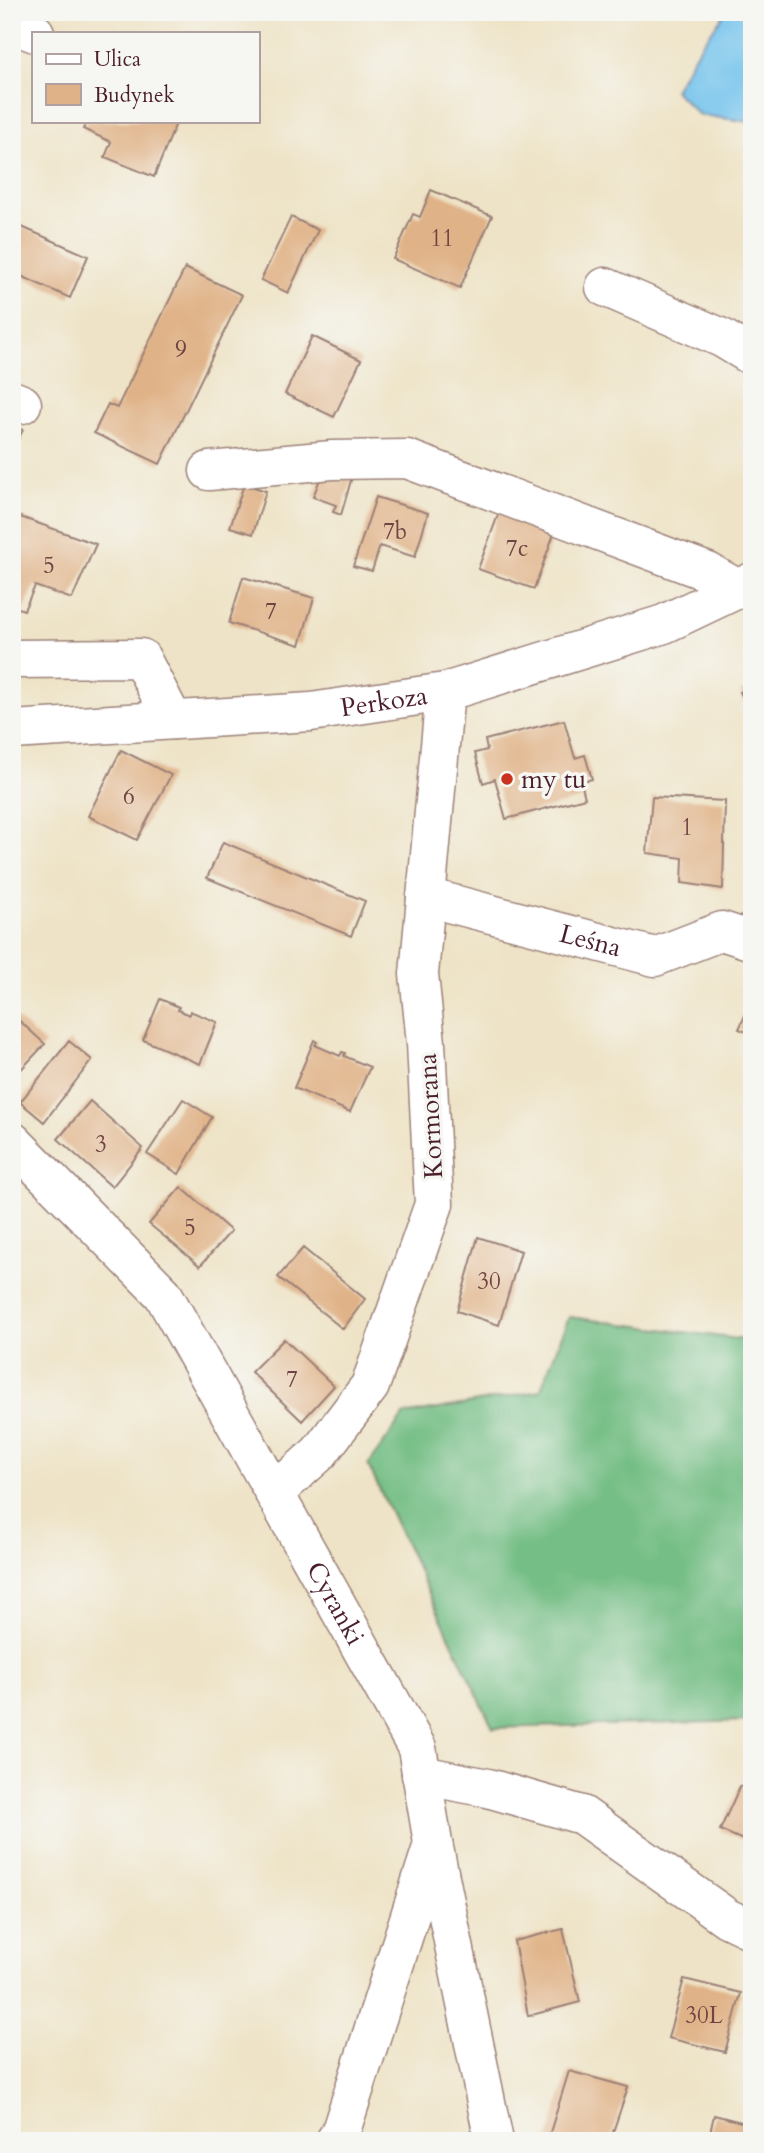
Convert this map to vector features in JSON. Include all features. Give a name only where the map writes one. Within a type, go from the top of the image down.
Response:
[{"type":"street","points":[[12,24],[32,32]]},
{"type":"street","points":[[606,287],[722,338],[752,356]]},
{"type":"street","name":"Perkoza","points":[[209,471],[331,460],[407,458],[745,586]]},
{"type":"street","name":"Perkoza","points":[[12,730],[311,712],[445,692],[664,624],[745,586]]},
{"type":"street","points":[[12,659],[141,658],[173,720]]},
{"type":"street","name":"Kormorana","points":[[274,1493],[319,1452],[370,1386],[434,1204],[426,1043],[419,974],[445,692]]},
{"type":"street","name":"Leśna","points":[[426,897],[655,957],[722,930],[752,941]]},
{"type":"street","name":"Cyranki","points":[[12,1141],[163,1294],[417,1748],[433,1843],[494,2141]]},
{"type":"street","points":[[421,1775],[488,1788],[582,1815],[727,1918],[752,1930]]},
{"type":"street","points":[[335,2141],[340,2134],[433,1843]]},
{"type":"green space","points":[[569,1317],[752,1341],[752,1721],[493,1728],[368,1465],[404,1415],[540,1391]]},
{"type":"water","points":[[726,12],[752,12],[752,122],[699,115],[674,90],[699,48]]},
{"type":"building","points":[[86,122],[177,122],[154,177],[105,157],[111,142],[83,129]]},
{"type":"building","points":[[431,190],[492,216],[460,288],[393,259],[413,214],[420,217]]},
{"type":"building","points":[[291,217],[318,230],[288,293],[261,280]]},
{"type":"building","points":[[15,224],[88,256],[70,298],[12,272],[12,230]]},
{"type":"building","points":[[185,268],[242,295],[160,464],[94,433],[108,404],[117,408]]},
{"type":"building","points":[[312,336],[361,360],[334,417],[285,394]]},
{"type":"building","points":[[12,425],[23,430],[12,451]]},
{"type":"building","points":[[354,470],[341,515],[333,512],[336,505],[313,497],[322,474]]},
{"type":"building","points":[[244,484],[266,491],[253,534],[230,527]]},
{"type":"building","points":[[376,497],[428,513],[415,557],[380,546],[372,571],[353,566]]},
{"type":"building","points":[[501,507],[556,528],[534,589],[478,569]]},
{"type":"building","points":[[12,514],[96,544],[72,599],[35,586],[24,610],[12,606]]},
{"type":"building","points":[[243,577],[314,598],[300,645],[229,623]]},
{"type":"building","points":[[752,687],[752,714],[740,692]]},
{"type":"building","points":[[564,720],[575,758],[585,755],[592,779],[581,782],[585,798],[506,819],[495,779],[483,783],[475,753],[487,750],[485,740]]},
{"type":"building","points":[[121,750],[171,775],[137,840],[88,816]]},
{"type":"building","points":[[652,797],[725,801],[723,889],[682,883],[683,858],[647,853]]},
{"type":"building","points":[[223,842],[365,901],[351,936],[207,878]]},
{"type":"building","points":[[160,999],[179,1007],[178,1010],[189,1015],[190,1011],[217,1022],[200,1064],[143,1040]]},
{"type":"building","points":[[752,1000],[752,1034],[739,1029]]},
{"type":"building","points":[[12,1014],[45,1044],[12,1079]]},
{"type":"building","points":[[314,1040],[317,1042],[315,1045],[340,1056],[342,1052],[345,1053],[344,1056],[370,1067],[350,1112],[294,1088]]},
{"type":"building","points":[[69,1041],[92,1060],[44,1122],[20,1102]]},
{"type":"building","points":[[183,1099],[212,1117],[179,1174],[147,1154]]},
{"type":"building","points":[[90,1101],[143,1148],[112,1187],[58,1139]]},
{"type":"building","points":[[181,1187],[231,1231],[200,1266],[149,1224]]},
{"type":"building","points":[[478,1237],[521,1251],[499,1325],[457,1311]]},
{"type":"building","points":[[303,1248],[365,1299],[343,1329],[278,1277]]},
{"type":"building","points":[[284,1339],[334,1386],[302,1421],[251,1372]]},
{"type":"building","points":[[740,1786],[752,1791],[752,1844],[720,1830]]},
{"type":"building","points":[[563,1929],[580,2002],[528,2016],[514,1941]]},
{"type":"building","points":[[684,1979],[741,1993],[725,2052],[668,2038]]},
{"type":"building","points":[[569,2071],[628,2087],[610,2141],[548,2139]]},
{"type":"building","points":[[714,2115],[745,2123],[741,2141],[714,2141],[716,2134],[710,2133]]},
{"type":"place","name":"my tu","points":[[507,779]]}]
